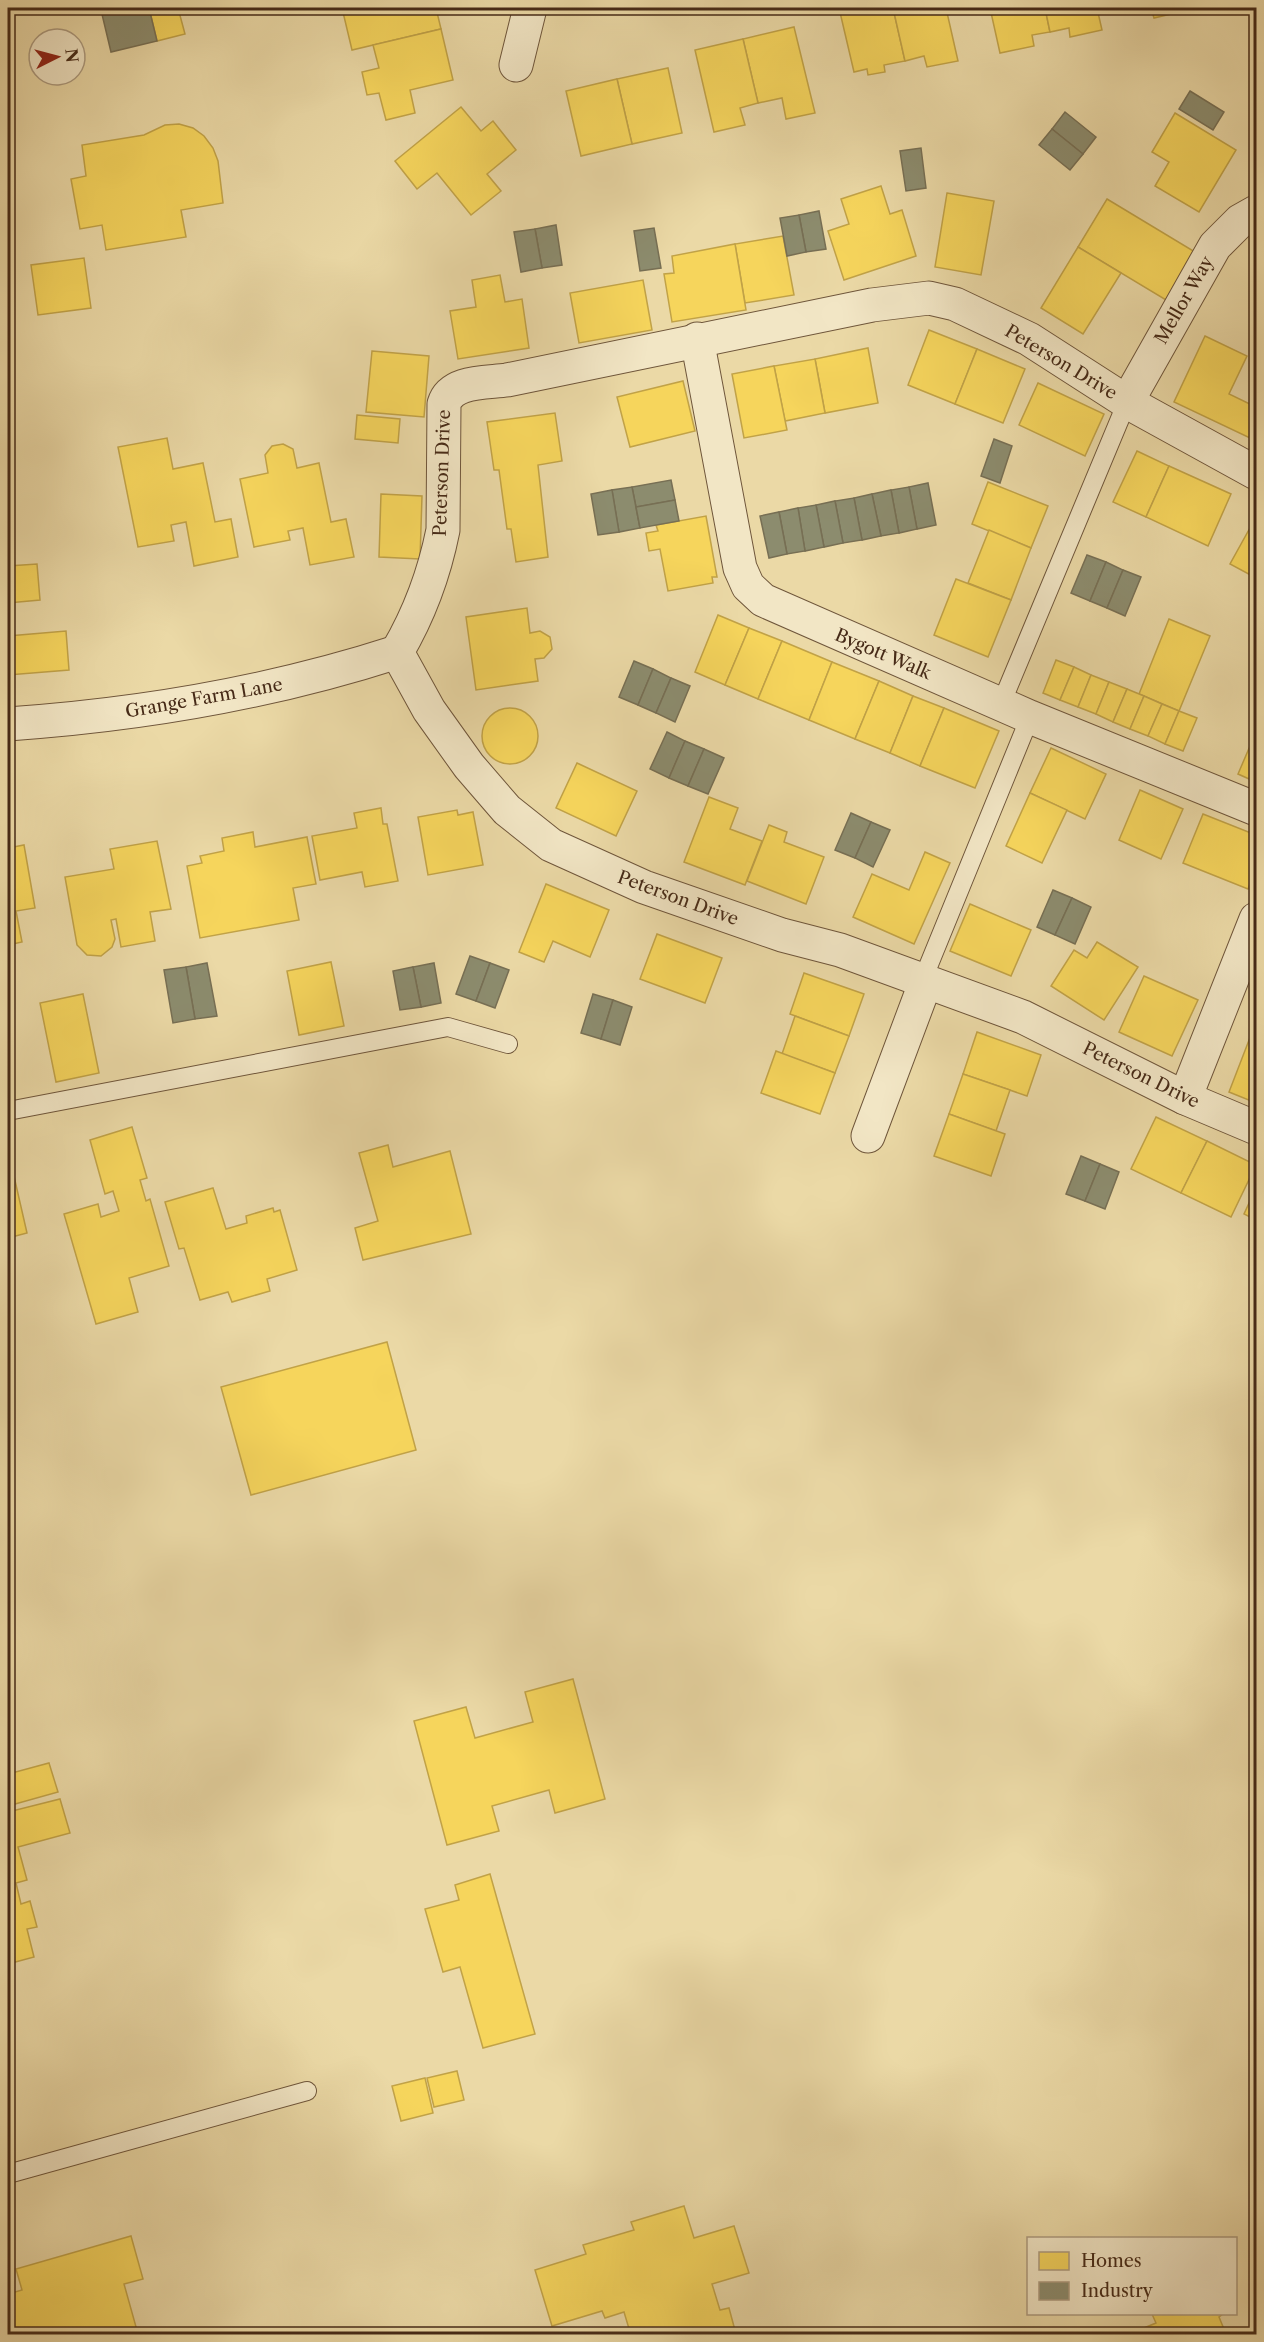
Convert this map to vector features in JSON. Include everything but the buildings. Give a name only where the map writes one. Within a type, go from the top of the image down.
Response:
[{"type":"street","points":[[516,64],[530,8]]},
{"type":"street","name":"Mellor Way","points":[[1127,402],[1215,246],[1240,221],[1257,212]]},
{"type":"street","name":"Peterson Drive","points":[[1257,473],[1127,402],[1029,339],[955,304],[929,298],[872,305],[697,339],[518,378],[458,387],[450,392],[444,404],[443,530],[439,548],[423,604],[397,652],[429,710],[469,766],[507,810],[551,845],[644,887],[782,935],[840,950],[1023,1017],[1185,1098],[1257,1128]]},
{"type":"street","name":"Bygott Walk","points":[[697,339],[730,526],[740,568],[748,586],[763,600],[1015,710],[1257,809]]},
{"type":"street","name":"Grange Farm Lane","points":[[8,724],[171,706],[322,675],[397,652]]},
{"type":"street","points":[[1185,1098],[1257,919]]},
{"type":"street","points":[[868,1136],[924,980]]},
{"type":"lane","points":[[924,980],[1015,710],[1127,402]]},
{"type":"lane","points":[[8,1111],[448,1027],[508,1044]]},
{"type":"lane","points":[[8,2174],[307,2091]]}]
